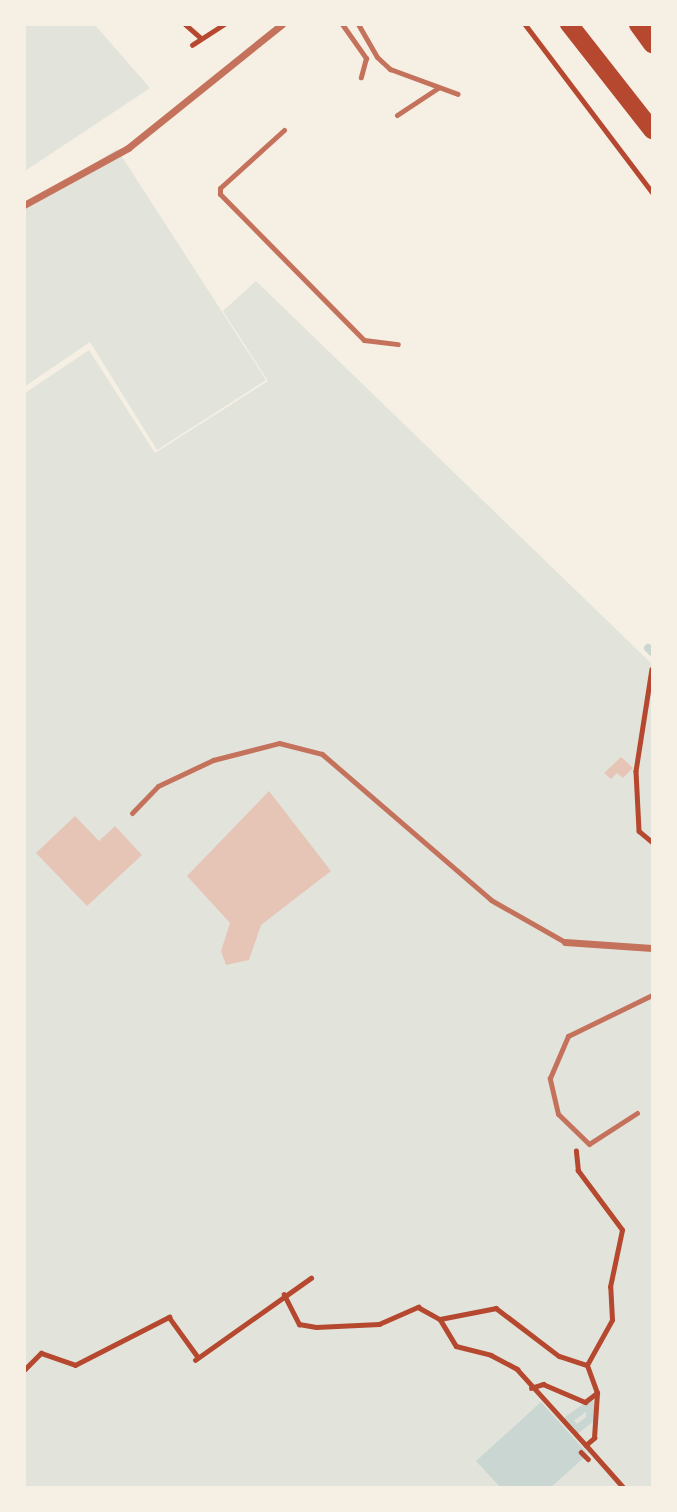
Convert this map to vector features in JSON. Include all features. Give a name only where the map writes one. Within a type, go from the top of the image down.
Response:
[{"type":"highway","points":[[638,24],[653,43]]},
{"type":"main road","points":[[569,24],[653,130]]},
{"type":"street","points":[[24,205],[128,148],[282,24]]},
{"type":"street","points":[[565,942],[653,948]]},
{"type":"lane","points":[[342,24],[366,58],[361,77]]},
{"type":"lane","points":[[358,24],[377,57],[390,69],[438,89],[458,94]]},
{"type":"lane","points":[[397,115],[438,89]]},
{"type":"lane","points":[[284,130],[220,188],[220,194],[364,341],[398,344]]},
{"type":"lane","points":[[132,813],[158,786],[213,760],[279,743],[322,754],[491,900],[565,942]]},
{"type":"lane","points":[[637,1113],[589,1144],[558,1114],[550,1078],[568,1036],[653,995]]},
{"type":"path","points":[[185,24],[201,38]]},
{"type":"path","points":[[192,45],[224,24]]},
{"type":"path","points":[[525,24],[653,192]]},
{"type":"path","points":[[653,669],[636,771],[639,831],[653,842]]},
{"type":"path","points":[[573,1131],[578,1171],[622,1230],[610,1287],[612,1320],[587,1365],[597,1393],[594,1438],[586,1445]]},
{"type":"path","points":[[24,1370],[41,1353],[75,1364],[169,1317],[196,1359],[284,1294],[311,1278]]},
{"type":"path","points":[[284,1294],[299,1324],[379,1324],[418,1307],[440,1319],[456,1346],[491,1355],[517,1369],[531,1388],[624,1488]]},
{"type":"path","points":[[440,1319],[496,1308],[559,1356],[587,1365]]},
{"type":"path","points":[[531,1388],[543,1384],[585,1402],[597,1393]]},
{"type":"path","points":[[581,1452],[589,1460]]},
{"type":"shaded area","points":[[25,24],[95,25],[150,88],[25,171]]},
{"type":"shaded area","points":[[117,149],[266,380],[157,450],[90,342],[24,387],[24,208]]},
{"type":"shaded area","points":[[256,281],[652,664],[652,1487],[25,1488],[25,393],[89,350],[155,453],[268,381],[223,311]]},
{"type":"shaded area","points":[[541,1402],[588,1454],[551,1487],[500,1487],[476,1461]]},
{"type":"building","points":[[621,757],[633,768],[623,778],[617,773],[611,779],[604,773]]},
{"type":"building","points":[[269,791],[331,871],[261,925],[249,960],[226,965],[221,951],[230,923],[187,876]]},
{"type":"building","points":[[75,816],[99,841],[115,826],[142,855],[87,906],[36,853]]},
{"type":"waterway","points":[[648,648],[652,652]]},
{"type":"waterway","points":[[590,1404],[590,1419],[577,1429],[568,1420],[590,1404]]}]
